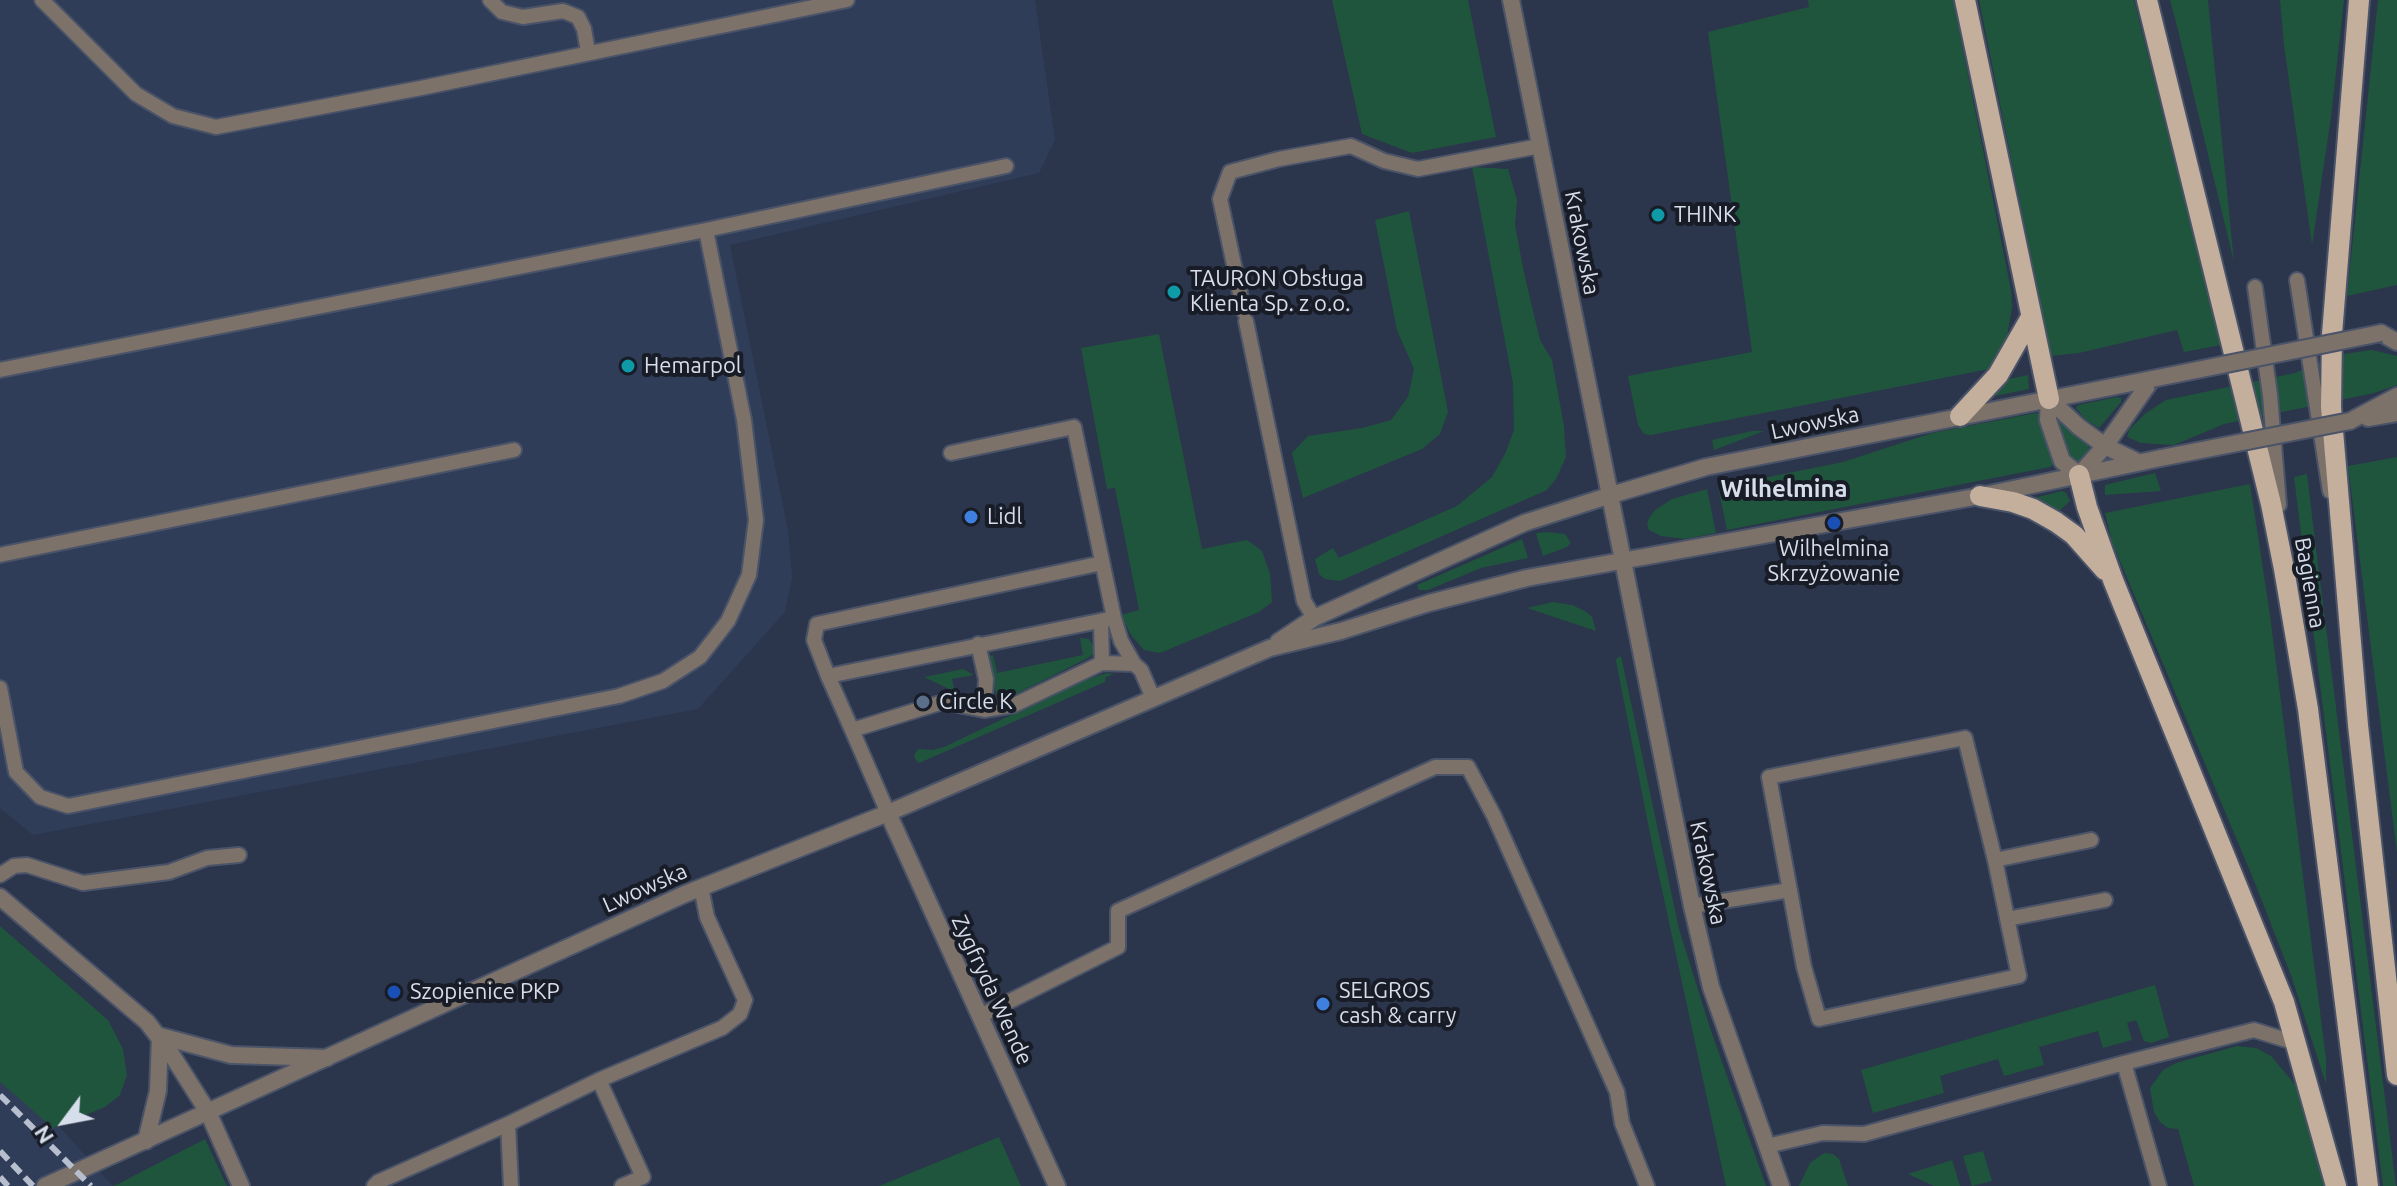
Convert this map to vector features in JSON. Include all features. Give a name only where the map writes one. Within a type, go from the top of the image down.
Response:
[{"type":"main road","points":[[1965,0],[2049,399]]},
{"type":"main road","name":"Bagienna","points":[[2147,0],[2271,504],[2284,569],[2310,725],[2368,1186]]},
{"type":"main road","name":"Bagienna","points":[[2359,0],[2331,370],[2331,407],[2342,566],[2397,1075]]},
{"type":"main road","points":[[1960,416],[1998,375],[2030,319]]},
{"type":"main road","points":[[2079,475],[2113,580],[2284,1002],[2336,1186]]},
{"type":"main road","points":[[1980,496],[2013,502],[2056,522],[2074,535],[2113,580]]},
{"type":"street","name":"Krakowska","points":[[1511,0],[1692,906],[1711,987],[1781,1186]]},
{"type":"street","name":"Lwowska","points":[[1270,648],[1314,618],[1524,523],[1706,467],[2389,331]]},
{"type":"street","points":[[2389,331],[2397,342]]},
{"type":"street","points":[[2049,399],[2048,420],[2062,461],[2079,475],[2105,446],[2152,379]]},
{"type":"street","points":[[2350,421],[2397,396]]},
{"type":"street","points":[[2049,399],[2105,446],[2138,462]]},
{"type":"street","name":"Lwowska","points":[[45,1186],[701,887],[888,813],[1270,648],[1527,578],[1980,496],[2138,462],[2397,413]]},
{"type":"street","name":"Zygfryda Wende","points":[[888,813],[1057,1186]]},
{"type":"street","points":[[0,897],[160,1036],[208,1112],[241,1186]]},
{"type":"street","points":[[160,1036],[231,1055],[327,1058]]},
{"type":"street","points":[[146,1141],[158,1091],[160,1036]]},
{"type":"lane","points":[[42,0],[136,94],[173,116],[216,127],[847,0]]},
{"type":"lane","points":[[490,0],[502,12],[523,17],[563,11],[578,17],[584,29],[588,52]]},
{"type":"lane","points":[[1314,618],[1304,601],[1220,199],[1230,172],[1279,159],[1351,146],[1384,161],[1418,169],[1540,146]]},
{"type":"lane","points":[[0,370],[706,230],[1006,166]]},
{"type":"lane","points":[[0,688],[16,772],[40,797],[68,806],[619,696],[663,681],[700,657],[728,621],[749,575],[756,520],[744,420],[706,230]]},
{"type":"lane","points":[[2297,280],[2342,566]]},
{"type":"lane","points":[[2255,287],[2270,395],[2284,569]]},
{"type":"lane","points":[[951,453],[1074,427],[1102,563],[1107,620],[1102,663]]},
{"type":"lane","points":[[0,555],[514,450]]},
{"type":"lane","points":[[888,813],[814,640],[817,624],[1102,563]]},
{"type":"lane","points":[[828,676],[1107,620]]},
{"type":"lane","points":[[1107,620],[1134,664],[1141,670],[1153,698]]},
{"type":"lane","points":[[978,644],[986,679],[984,710]]},
{"type":"lane","points":[[852,730],[943,702],[984,710],[1014,705],[1102,663],[1134,664]]},
{"type":"lane","points":[[1965,738],[2019,976],[1819,1019],[1804,967],[1790,890],[1769,777],[1965,738]]},
{"type":"lane","points":[[980,1016],[1118,947],[1118,911],[1435,767],[1468,767],[1494,816],[1617,1092],[1622,1123],[1647,1186]]},
{"type":"lane","points":[[1995,860],[2091,840]]},
{"type":"lane","points":[[0,875],[14,866],[27,865],[83,883],[169,872],[207,858],[239,855]]},
{"type":"lane","points":[[374,1186],[599,1080],[722,1028],[740,1014],[745,1000],[707,917],[701,887]]},
{"type":"lane","points":[[1692,906],[1790,890]]},
{"type":"lane","points":[[2007,919],[2105,900]]},
{"type":"lane","points":[[1767,1146],[1823,1133],[1864,1134],[2254,1030],[2296,1043]]},
{"type":"lane","points":[[2124,1063],[2159,1186]]},
{"type":"lane","points":[[599,1080],[643,1177],[622,1186]]},
{"type":"lane","points":[[508,1124],[511,1186]]},
{"type":"shaded area","points":[[0,0],[1035,0],[1055,140],[1039,173],[730,245],[788,530],[792,578],[785,612],[698,709],[33,835],[0,808]]},
{"type":"shaded area","points":[[0,1061],[113,1186],[0,1186]]},
{"type":"green space","points":[[1332,0],[1468,0],[1496,137],[1412,153],[1362,134]]},
{"type":"green space","points":[[1808,0],[1953,0],[2011,290],[2012,307],[2007,337],[1989,369],[1644,434],[1638,425],[1628,376],[1752,352],[1708,32],[1809,7]]},
{"type":"green space","points":[[1979,0],[2134,0],[2221,345],[2184,352],[2177,330],[2079,353],[2051,356]]},
{"type":"green space","points":[[2170,0],[2208,0],[2234,262],[2178,30]]},
{"type":"green space","points":[[2280,0],[2344,0],[2312,245],[2284,45]]},
{"type":"green space","points":[[2378,0],[2397,0],[2397,285],[2347,296]]},
{"type":"green space","points":[[1472,167],[1508,169],[1517,200],[1515,225],[1524,273],[1540,340],[1552,360],[1564,426],[1566,457],[1547,490],[1340,581],[1325,579],[1319,574],[1315,559],[1333,548],[1339,558],[1457,506],[1492,477],[1514,430],[1513,383]]},
{"type":"green space","points":[[1409,211],[1448,412],[1440,434],[1422,449],[1303,498],[1292,453],[1308,436],[1391,420],[1408,397],[1414,369],[1397,330],[1375,220]]},
{"type":"green space","points":[[1159,334],[1202,549],[1247,540],[1262,551],[1270,574],[1272,602],[1259,612],[1160,653],[1144,650],[1131,635],[1121,615],[1139,610],[1115,488],[1107,489],[1081,348]]},
{"type":"green space","points":[[2372,350],[2397,356],[2397,385],[2374,393],[2224,424],[2174,445],[2141,443],[2127,437],[2129,430],[2146,413],[2166,400],[2295,373],[2337,355]]},
{"type":"green space","points":[[2028,375],[2029,389],[1995,396],[2004,380]]},
{"type":"green space","points":[[2121,398],[2121,402],[2099,428],[2076,408],[2078,405]]},
{"type":"green space","points":[[2039,414],[2053,464],[2050,467],[1727,530],[1718,487],[1843,462],[1932,433]]},
{"type":"green space","points":[[2055,418],[2059,418],[2088,444],[2084,461],[2070,462]]},
{"type":"green space","points":[[1764,431],[1714,450],[1712,440]]},
{"type":"green space","points":[[2397,457],[2397,853],[2348,466]]},
{"type":"green space","points":[[2155,473],[2161,491],[2105,495],[2105,485]]},
{"type":"green space","points":[[2307,474],[2396,1186],[2383,1186],[2294,477]]},
{"type":"green space","points":[[2250,484],[2270,615],[2326,1059],[2326,1084],[2292,978],[2112,542],[2105,513]]},
{"type":"green space","points":[[1707,489],[1716,533],[1685,539],[1661,536],[1649,530],[1649,518],[1655,510],[1672,499]]},
{"type":"green space","points":[[2062,491],[2070,501],[2058,512],[2034,498]]},
{"type":"green space","points":[[1536,533],[1565,534],[1571,543],[1543,556]]},
{"type":"green space","points":[[1522,539],[1528,558],[1481,568],[1428,590],[1419,590],[1417,585]]},
{"type":"green space","points":[[1553,602],[1585,611],[1592,617],[1596,631],[1527,608]]},
{"type":"green space","points":[[1080,638],[1089,639],[1095,648],[1088,658],[1010,697],[1003,698],[996,694],[989,656],[993,655],[997,673],[1083,655]]},
{"type":"green space","points":[[1621,656],[1679,929],[1766,1186],[1726,1186],[1651,839],[1616,661]]},
{"type":"green space","points":[[963,669],[974,675],[952,679],[955,692],[924,677]]},
{"type":"green space","points":[[1114,674],[1106,677],[1105,682],[919,763],[916,760],[914,755],[918,749],[944,747],[1085,680]]},
{"type":"green space","points":[[0,926],[108,1020],[123,1049],[127,1075],[120,1095],[105,1107],[53,1128],[0,1082]]},
{"type":"green space","points":[[2155,985],[2169,1037],[2151,1043],[2144,1041],[2136,1020],[2127,1023],[2132,1040],[2103,1048],[2098,1031],[2039,1047],[2044,1065],[2004,1076],[1998,1059],[1940,1076],[1944,1093],[1873,1113],[1861,1070]]},
{"type":"green space","points":[[2237,1046],[2256,1048],[2271,1056],[2302,1093],[2327,1186],[2194,1186],[2178,1129],[2168,1128],[2160,1122],[2154,1112],[2150,1088],[2163,1070],[2176,1063]]},
{"type":"green space","points":[[999,1137],[1021,1186],[879,1186]]},
{"type":"green space","points":[[205,1139],[227,1186],[113,1186],[118,1184]]},
{"type":"green space","points":[[1983,1151],[1992,1181],[1972,1186],[1963,1156]]},
{"type":"green space","points":[[1824,1153],[1833,1154],[1839,1159],[1848,1186],[1799,1186],[1810,1163]]},
{"type":"green space","points":[[1952,1160],[1960,1186],[1934,1186],[1908,1174]]},
{"type":"railway","points":[[0,1095],[91,1186]]},
{"type":"railway","points":[[0,1151],[33,1186]]},
{"type":"railway","points":[[0,1177],[8,1186]]},
{"type":"place","name":"THINK","points":[[1658,215]]},
{"type":"place","name":"TAURON Obsługa Klienta Sp. z o.o.","points":[[1174,292]]},
{"type":"place","name":"Hemarpol","points":[[628,366]]},
{"type":"place","name":"Lidl","points":[[971,517]]},
{"type":"place","name":"Wilhelmina Skrzyżowanie","points":[[1834,523]]},
{"type":"place","name":"Circle K","points":[[923,702]]},
{"type":"place","name":"Szopienice PKP","points":[[394,992]]},
{"type":"place","name":"SELGROS cash & carry","points":[[1323,1004]]},
{"type":"district","name":"Wilhelmina","points":[[1784,489]]}]
